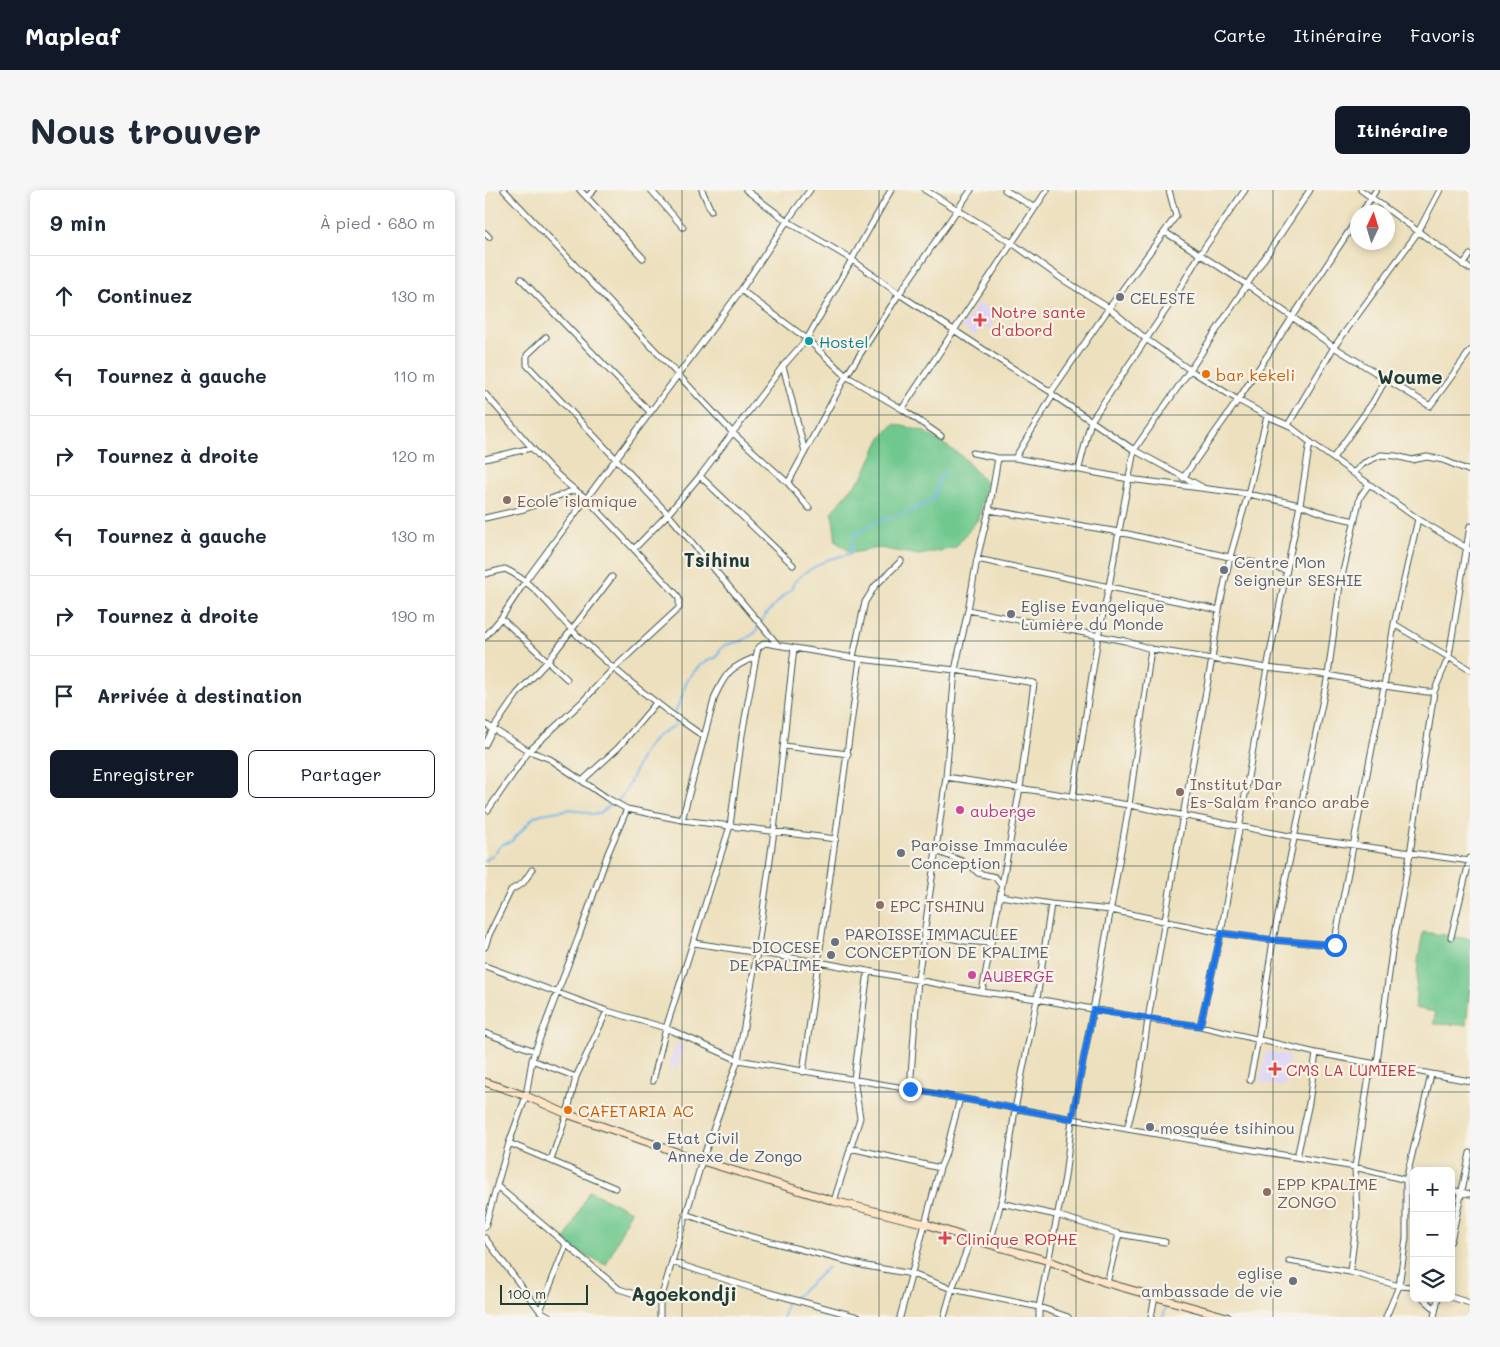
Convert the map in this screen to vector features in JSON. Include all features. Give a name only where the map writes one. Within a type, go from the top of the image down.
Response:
[{"type":"street","points":[[504,190],[679,373],[733,433],[787,483],[809,508]]},
{"type":"street","points":[[580,190],[643,258]]},
{"type":"street","points":[[587,197],[594,190]]},
{"type":"street","points":[[651,190],[683,227]]},
{"type":"street","points":[[702,190],[711,211]]},
{"type":"street","points":[[746,190],[787,220],[851,259],[899,294],[1052,393],[1134,450],[1202,487]]},
{"type":"street","points":[[485,637],[501,618],[526,580],[586,498],[617,460],[650,412],[741,290],[809,190]]},
{"type":"street","points":[[634,549],[668,514],[700,476],[783,366],[807,339],[891,190]]},
{"type":"street","points":[[925,190],[1012,243],[1062,279],[1109,308],[1146,339],[1190,370],[1238,400],[1288,425],[1418,519],[1468,549]]},
{"type":"street","points":[[787,483],[846,376],[899,294],[971,190]]},
{"type":"street","points":[[1005,190],[1035,208]]},
{"type":"street","points":[[902,409],[1047,190]]},
{"type":"street","points":[[1015,458],[1052,393],[1109,308],[1176,216],[1169,190]]},
{"type":"street","points":[[1079,468],[1091,421],[1176,295],[1200,254],[1245,190]]},
{"type":"street","points":[[1073,797],[1098,637],[1134,450],[1190,370],[1310,190]]},
{"type":"street","points":[[1361,190],[1470,269]]},
{"type":"street","points":[[1367,205],[1376,190]]},
{"type":"street","points":[[1288,425],[1334,347],[1418,232],[1440,190]]},
{"type":"street","points":[[1183,478],[1238,400],[1350,229]]},
{"type":"street","points":[[1165,232],[1246,284],[1334,347],[1430,406],[1470,351]]},
{"type":"street","points":[[1463,264],[1470,255]]},
{"type":"street","points":[[521,279],[650,412]]},
{"type":"street","points":[[741,290],[807,339],[846,376],[902,409],[941,436]]},
{"type":"street","points":[[546,337],[527,355],[527,365],[668,514],[779,645]]},
{"type":"street","points":[[783,366],[805,452]]},
{"type":"street","points":[[1333,458],[1363,417],[1386,379]]},
{"type":"street","points":[[485,394],[531,448],[574,490],[586,498],[679,599],[679,608],[529,751],[488,810]]},
{"type":"street","points":[[1127,1129],[1139,1083],[1148,1019],[1219,610],[1230,557],[1267,416]]},
{"type":"street","points":[[1200,1026],[1221,933],[1267,668],[1300,505],[1310,442]]},
{"type":"street","points":[[485,459],[531,448]]},
{"type":"street","points":[[973,453],[1079,468],[1129,479],[1248,494],[1300,505],[1328,515],[1355,521]]},
{"type":"street","points":[[1353,473],[1364,463],[1381,454],[1412,460],[1427,457],[1443,460],[1470,471]]},
{"type":"street","points":[[910,1089],[918,980],[946,777],[955,670],[977,559],[989,510],[998,458]]},
{"type":"street","points":[[700,476],[793,565]]},
{"type":"street","points":[[1249,1080],[1258,1040],[1273,940],[1329,675],[1340,586],[1360,498],[1369,484]]},
{"type":"street","points":[[485,518],[524,509],[574,490]]},
{"type":"street","points":[[989,510],[1119,532],[1286,570]]},
{"type":"street","points":[[1000,896],[1051,904],[1111,910],[1221,933],[1273,940],[1335,945],[1394,624],[1418,519]]},
{"type":"street","points":[[1350,1272],[1357,1216],[1355,1166],[1410,854],[1434,692],[1449,656],[1468,549],[1470,526]]},
{"type":"street","points":[[977,559],[1219,610]]},
{"type":"street","points":[[853,658],[865,602],[875,586],[901,561]]},
{"type":"street","points":[[485,574],[505,569],[526,580],[573,631],[613,669],[656,703],[703,736]]},
{"type":"street","points":[[485,745],[493,729],[517,694],[573,631],[612,577]]},
{"type":"street","points":[[968,610],[1212,659],[1434,692]]},
{"type":"street","points":[[501,618],[567,679]]},
{"type":"street","points":[[1394,624],[1470,670]]},
{"type":"street","points":[[653,1081],[666,1028],[730,826],[742,735],[756,657],[758,648],[765,643],[853,658],[955,670],[1034,683],[1020,788],[982,992]]},
{"type":"street","points":[[661,1317],[660,1302],[685,1214],[738,1060],[757,953],[774,831],[794,648]]},
{"type":"street","points":[[1039,1317],[1039,1307],[1056,1215],[1065,1177],[1072,1119],[1129,805],[1151,648]]},
{"type":"street","points":[[681,820],[703,736],[715,696],[723,678],[736,665],[756,657]]},
{"type":"street","points":[[803,1072],[860,659]]},
{"type":"street","points":[[583,780],[618,748],[656,703]]},
{"type":"street","points":[[485,724],[529,751],[550,759],[627,810],[681,820],[836,839]]},
{"type":"street","points":[[784,746],[848,754]]},
{"type":"street","points":[[946,777],[1129,805],[1295,837],[1410,854],[1470,860],[1451,937]]},
{"type":"street","points":[[485,1227],[498,1187],[509,1143],[526,1096],[531,1060],[558,992],[608,853],[627,810]]},
{"type":"street","points":[[936,851],[962,861],[978,873],[995,877],[1002,886]]},
{"type":"street","points":[[485,948],[489,935],[511,890],[523,883],[532,870]]},
{"type":"street","points":[[990,1243],[1001,1203],[1015,1110],[1037,999],[1051,904]]},
{"type":"street","points":[[925,933],[964,942],[991,943]]},
{"type":"street","points":[[694,943],[818,962],[982,992],[1037,999],[1093,1010],[1200,1026],[1317,1053],[1470,1081]]},
{"type":"street","points":[[485,966],[607,1011],[666,1028],[738,1060],[960,1098],[1015,1110],[1355,1166],[1410,1181]]},
{"type":"street","points":[[834,1201],[860,1118],[854,1079],[868,971]]},
{"type":"street","points":[[551,1160],[567,1114],[576,1077],[607,1011]]},
{"type":"street","points":[[485,1033],[535,1051]]},
{"type":"street","points":[[1297,1157],[1309,1103],[1317,1053]]},
{"type":"street","points":[[531,1060],[576,1077]]},
{"type":"street","points":[[1386,1317],[1399,1286],[1406,1238],[1406,1180],[1431,1075]]},
{"type":"street","points":[[485,1082],[526,1096],[567,1114],[702,1161],[834,1201],[990,1243],[1049,1261],[1107,1283],[1227,1317]]},
{"type":"street","points":[[900,1317],[960,1098]]},
{"type":"street","points":[[509,1143],[615,1188]]},
{"type":"street","points":[[851,1148],[940,1168]]},
{"type":"street","points":[[1455,1222],[1470,1153]]},
{"type":"street","points":[[498,1187],[619,1289],[660,1302]]},
{"type":"street","points":[[1455,1191],[1470,1194]]},
{"type":"street","points":[[1001,1203],[1056,1215],[1119,1234],[1165,1242]]},
{"type":"street","points":[[685,1214],[752,1237],[866,1266],[912,1274],[952,1289],[1039,1307],[1067,1317]]},
{"type":"street","points":[[1107,1283],[1119,1234]]},
{"type":"street","points":[[485,1238],[540,1311],[551,1317]]},
{"type":"street","points":[[944,1317],[952,1289],[971,1239]]},
{"type":"street","points":[[540,1311],[566,1246]]},
{"type":"street","points":[[672,1262],[752,1288],[858,1317]]},
{"type":"street","points":[[1289,1262],[1350,1272],[1410,1288]]},
{"type":"street","points":[[1151,1317],[1155,1296]]},
{"type":"street","points":[[1455,1298],[1470,1303]]},
{"type":"street","points":[[1427,1302],[1435,1309]]},
{"type":"street","points":[[1434,1317],[1436,1302]]},
{"type":"shaded area","name":"Notre sante d'abord","points":[[978,303],[997,315],[989,330],[981,326],[975,336],[962,327]]},
{"type":"shaded area","points":[[676,1043],[684,1046],[677,1069],[669,1066]]},
{"type":"shaded area","name":"CMS LA LUMIERE","points":[[1266,1051],[1290,1056],[1284,1087],[1260,1083]]},
{"type":"green space","points":[[894,424],[923,431],[962,456],[986,483],[978,519],[955,548],[919,555],[879,548],[852,553],[836,542],[832,511],[864,474],[880,439]]},
{"type":"green space","points":[[1423,932],[1470,939],[1470,984],[1466,1025],[1434,1024],[1435,1012],[1415,1008],[1418,962]]},
{"type":"green space","points":[[589,1191],[631,1211],[606,1265],[563,1245]]},
{"type":"waterway","points":[[485,861],[501,845],[512,841],[534,817],[572,809],[600,814],[620,799],[644,751],[657,736],[676,725],[675,712],[686,683],[701,664],[717,657],[725,645],[742,641],[755,633],[764,617],[791,590],[794,582],[804,573],[827,560],[852,553],[853,536],[874,523],[930,502],[936,495],[939,478],[946,471]]},
{"type":"waterway","points":[[792,1298],[799,1294],[828,1267]]},
{"type":"waterway","points":[[783,1317],[787,1300]]},
{"type":"waterway","points":[[1163,1317],[1166,1307]]},
{"type":"place","name":"CELESTE","points":[[1120,297]]},
{"type":"place","name":"Notre sante d'abord","points":[[980,320]]},
{"type":"place","name":"Hostel","points":[[809,341]]},
{"type":"place","name":"bar kekeli","points":[[1206,374]]},
{"type":"place","name":"Ecole islamique","points":[[507,500]]},
{"type":"place","name":"Centre Mon Seigneur SESHIE","points":[[1224,570]]},
{"type":"place","name":"Eglise Evangelique Lumière du Monde","points":[[1011,614]]},
{"type":"place","name":"Institut Dar Es-Salam franco arabe","points":[[1180,792]]},
{"type":"place","name":"auberge","points":[[960,810]]},
{"type":"place","name":"Paroisse Immaculée Conception","points":[[901,853]]},
{"type":"place","name":"EPC TSHINU","points":[[880,905]]},
{"type":"place","name":"PAROISSE IMMACULEE CONCEPTION DE KPALIME","points":[[835,942]]},
{"type":"place","name":"DIOCESE DE KPALIME","points":[[831,955]]},
{"type":"place","name":"AUBERGE","points":[[972,975]]},
{"type":"place","name":"CMS LA LUMIERE","points":[[1275,1069]]},
{"type":"place","name":"CAFETARIA AC","points":[[568,1110]]},
{"type":"place","name":"mosquée tsihinou","points":[[1150,1127]]},
{"type":"place","name":"Etat Civil Annexe de Zongo","points":[[657,1146]]},
{"type":"place","name":"EPP KPALIME ZONGO","points":[[1267,1192]]},
{"type":"place","name":"Clinique ROPHE","points":[[945,1238]]},
{"type":"place","name":"eglise ambassade de vie","points":[[1293,1281]]},
{"type":"district","name":"Woume","points":[[1410,376]]},
{"type":"district","name":"Tsihinu","points":[[717,559]]},
{"type":"district","name":"Agoekondji","points":[[684,1293]]},
{"type":"route","points":[[910,1089],[1015,1110],[1072,1119],[1093,1010],[1200,1026],[1221,933],[1273,940],[1335,945]]}]
